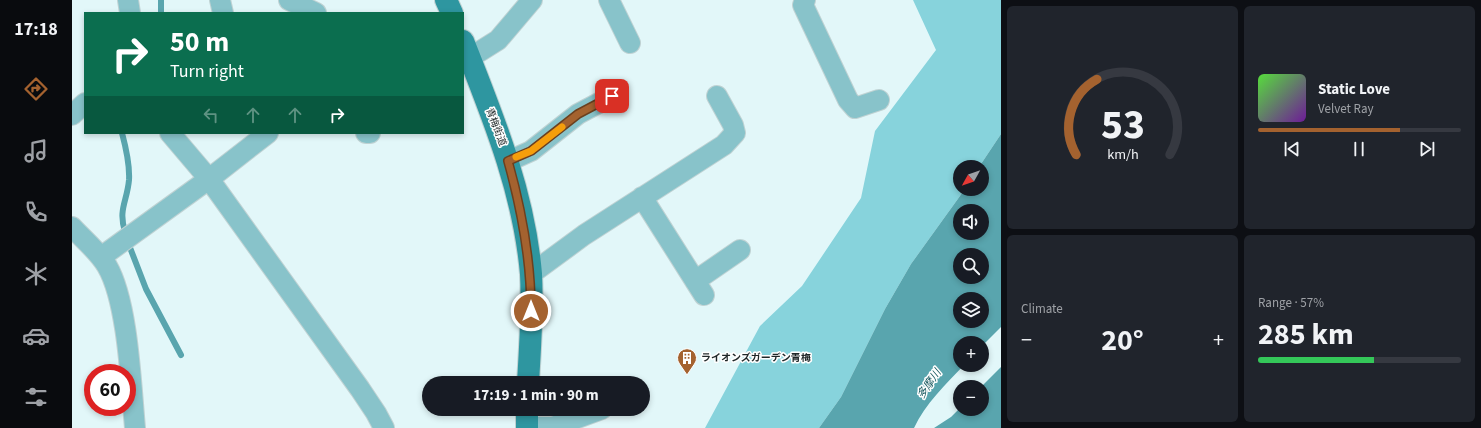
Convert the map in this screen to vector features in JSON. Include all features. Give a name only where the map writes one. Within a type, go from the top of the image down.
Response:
[{"type":"main road","points":[[446,0],[452,12]]},
{"type":"main road","name":"青梅街道","points":[[465,54],[508,161],[526,232],[531,274],[528,376]]},
{"type":"street","points":[[128,0],[130,12]]},
{"type":"street","points":[[220,0],[223,12]]},
{"type":"street","points":[[289,0],[314,12]]},
{"type":"street","points":[[465,54],[498,40],[532,0]]},
{"type":"street","points":[[609,0],[630,43]]},
{"type":"street","points":[[805,0],[804,5],[848,100],[855,108],[879,100]]},
{"type":"street","points":[[508,161],[531,151],[578,114],[612,96]]},
{"type":"street","points":[[531,274],[584,235],[724,145],[735,133],[733,125],[717,96]]},
{"type":"street","points":[[72,115],[84,104]]},
{"type":"street","points":[[171,134],[209,179],[360,389],[376,412],[384,428]]},
{"type":"street","points":[[101,257],[209,179],[267,134]]},
{"type":"street","points":[[642,197],[699,288],[740,250]]},
{"type":"street","points":[[72,227],[101,257],[118,293],[125,334],[135,428]]},
{"type":"street","points":[[527,421],[554,427],[583,416]]},
{"type":"shaded area","points":[[913,0],[1001,0],[1001,134],[984,160],[953,160],[953,196],[960,196],[911,264],[885,309],[841,397],[819,428],[705,428],[760,326],[802,286],[861,198],[875,131],[936,50]]},
{"type":"water","name":"多摩川","points":[[1001,134],[1001,327],[989,339],[989,336],[953,336],[953,372],[957,372],[930,403],[914,428],[819,428],[841,397],[885,309],[911,264],[953,206],[953,240],[989,240],[989,204],[954,204],[960,196],[989,196],[989,160],[984,160]]},
{"type":"water","points":[[1001,367],[1001,428],[934,428],[953,415],[989,416],[988,380]]},
{"type":"waterway","points":[[161,0],[161,12]]},
{"type":"waterway","points":[[122,134],[129,168],[128,188],[122,217],[125,232]]},
{"type":"waterway","points":[[129,245],[146,289],[181,355]]},
{"type":"slow traffic","points":[[516,157],[531,151],[562,127]]},
{"type":"place","name":"ライオンズガーデン青梅","points":[[687,375]]},
{"type":"route","points":[[531,311],[531,274],[526,232],[508,161],[531,151],[578,114],[612,96]]}]
